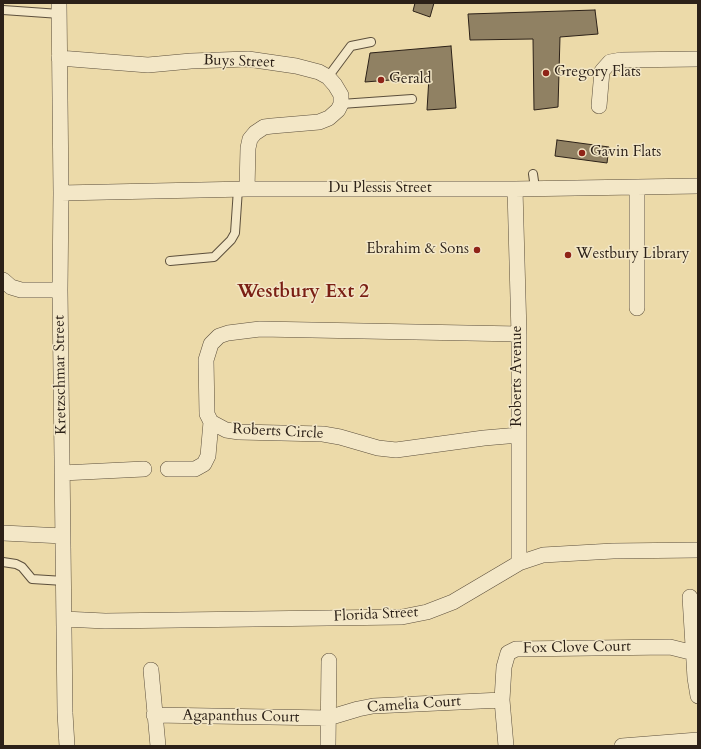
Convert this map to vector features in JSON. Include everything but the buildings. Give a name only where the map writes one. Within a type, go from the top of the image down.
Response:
[{"type":"street","name":"Kretzschmar Street","points":[[59,9],[61,193],[60,290],[67,746]]},
{"type":"street","name":"Buys Street","points":[[59,58],[148,65],[191,61],[248,59],[296,66],[319,72],[328,77]]},
{"type":"street","points":[[599,106],[602,71],[610,62],[621,60],[698,59]]},
{"type":"street","points":[[242,189],[250,139],[255,133],[264,127],[319,122],[329,118],[338,110],[341,104],[341,95],[336,85],[328,77]]},
{"type":"street","name":"Du Plessis Street","points":[[61,193],[242,189],[514,188],[534,181],[638,187],[698,186]]},
{"type":"street","points":[[637,308],[638,187]]},
{"type":"street","name":"Roberts Avenue","points":[[514,188],[519,334],[519,563]]},
{"type":"street","points":[[3,280],[11,287],[21,290],[60,290]]},
{"type":"street","name":"Roberts Circle","points":[[519,334],[260,329],[228,332],[219,336],[211,344],[206,360],[207,414],[211,422],[226,430],[239,432],[323,434],[340,437],[378,448],[396,450],[484,438],[519,435]]},
{"type":"street","points":[[168,469],[195,469],[204,464],[208,456],[211,422]]},
{"type":"street","points":[[62,472],[144,469]]},
{"type":"street","points":[[3,533],[63,536]]},
{"type":"street","name":"Florida Street","points":[[64,619],[105,621],[402,617],[427,612],[453,602],[519,563],[543,555],[563,553],[698,550]]},
{"type":"street","points":[[690,597],[696,654],[698,696]]},
{"type":"street","name":"Fox Clove Court","points":[[506,746],[502,700],[505,663],[508,653],[516,649],[670,647],[696,654]]},
{"type":"street","points":[[328,746],[329,661]]},
{"type":"street","points":[[151,670],[158,746]]},
{"type":"street","name":"Camelia Court","points":[[328,718],[373,706],[502,700]]},
{"type":"street","name":"Agapanthus Court","points":[[154,715],[328,718]]},
{"type":"street","points":[[622,746],[698,740]]},
{"type":"lane","points":[[3,10],[59,9]]},
{"type":"lane","points":[[328,77],[351,46],[371,42]]},
{"type":"lane","points":[[341,104],[412,100]]},
{"type":"lane","points":[[170,261],[214,257],[231,240],[235,233],[242,189]]},
{"type":"lane","points":[[3,562],[16,564],[32,579],[64,581]]},
{"type":"place","name":"Gregory Flats","points":[[546,73]]},
{"type":"place","name":"Gerald","points":[[381,80]]},
{"type":"place","name":"Gavin Flats","points":[[582,153]]},
{"type":"place","name":"Ebrahim & Sons","points":[[477,250]]},
{"type":"place","name":"Westbury Library","points":[[568,255]]},
{"type":"district","name":"Westbury Ext 2","points":[[303,293]]}]
